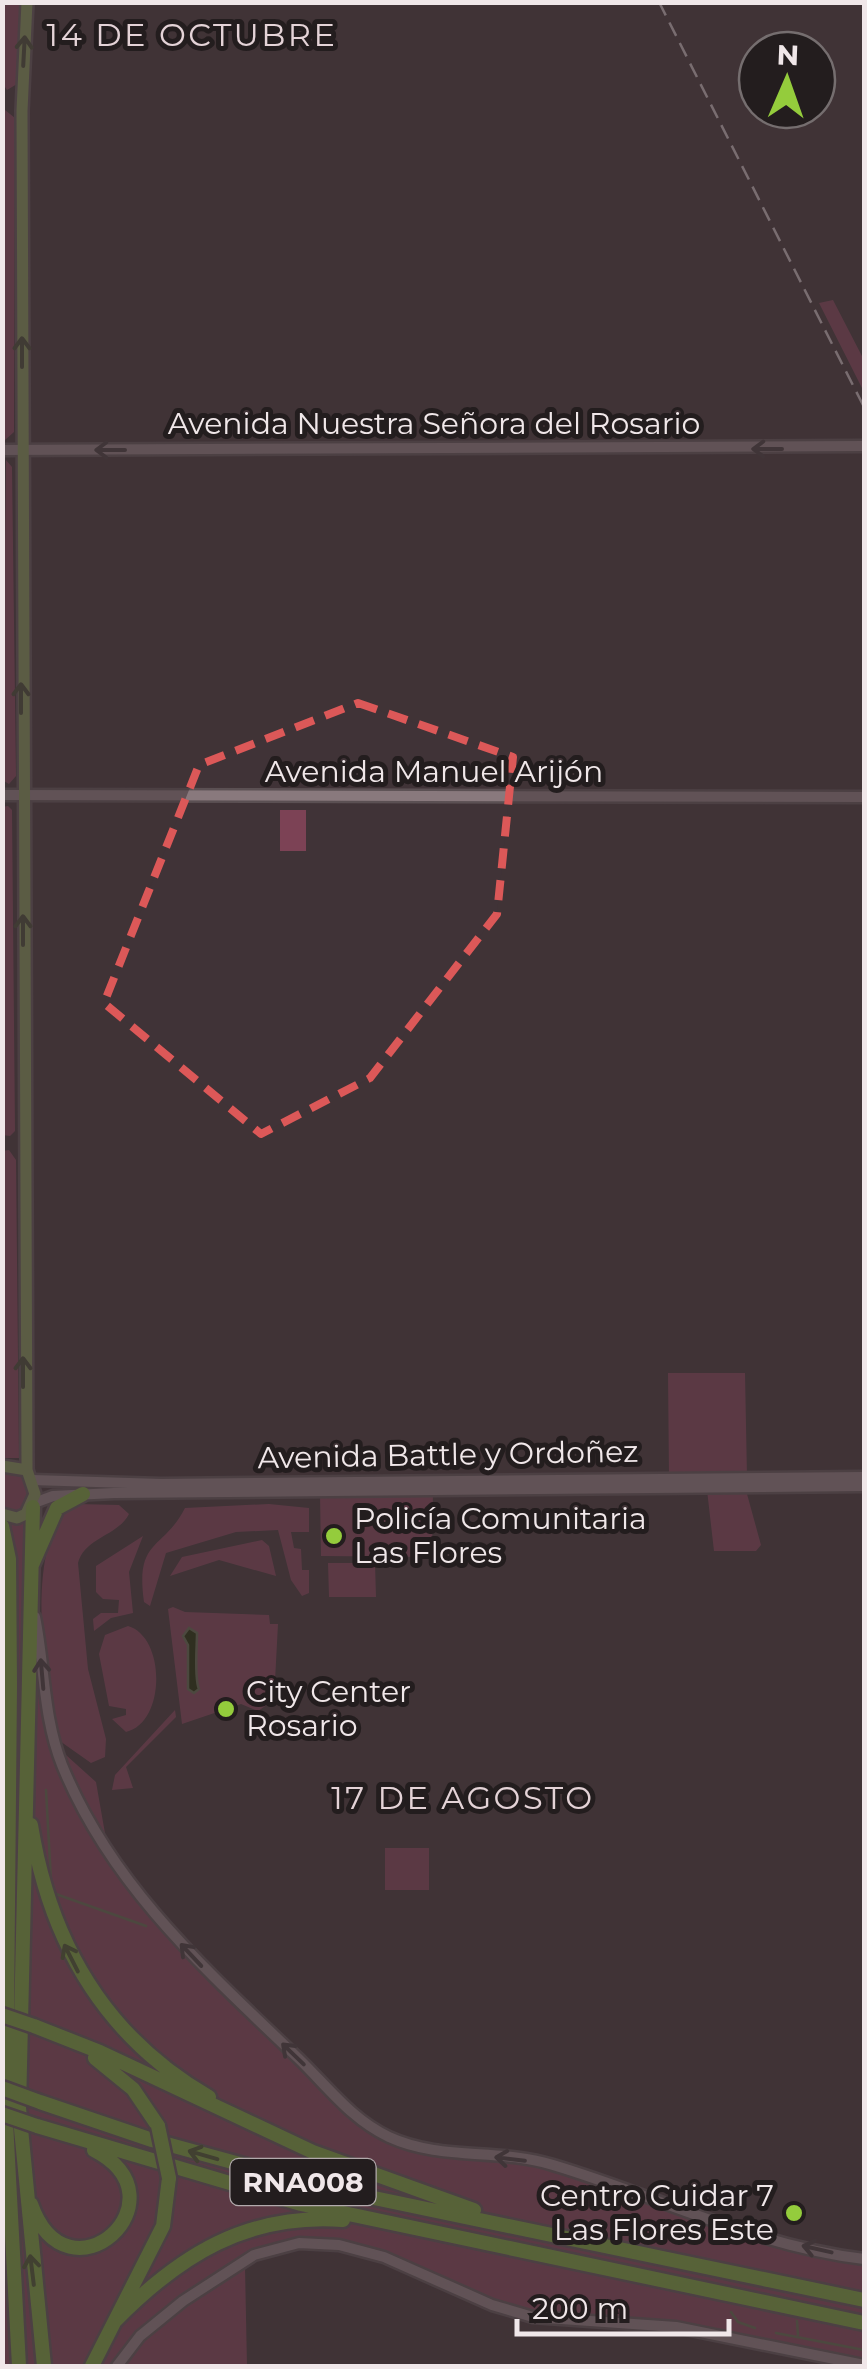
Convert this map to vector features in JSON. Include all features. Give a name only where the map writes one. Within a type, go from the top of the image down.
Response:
[{"type":"highway","points":[[30,1570],[57,1508],[82,1494]]},
{"type":"highway","points":[[34,1505],[28,1586],[19,2091],[44,2366]]},
{"type":"highway","points":[[2,1526],[9,1559],[10,1684],[4,2125],[19,2366]]},
{"type":"highway","points":[[2,1729],[10,1684]]},
{"type":"highway","points":[[26,1770],[33,1839],[51,1906],[64,1944],[96,2000],[162,2067],[272,2134]]},
{"type":"highway","points":[[2,1925],[8,1965]]},
{"type":"highway","points":[[2,2015],[100,2052],[370,2176],[571,2238]]},
{"type":"highway","points":[[34,2026],[108,2067],[143,2100],[158,2126],[169,2178],[163,2226],[92,2366]]},
{"type":"highway","name":"RNA008","points":[[2,2088],[256,2170],[754,2280],[864,2300]]},
{"type":"highway","name":"RNA008","points":[[4,2125],[37,2126],[283,2199],[864,2323]]},
{"type":"highway","points":[[24,2179],[35,2216],[50,2237],[78,2248],[113,2237],[129,2210],[125,2177],[108,2159],[66,2137]]},
{"type":"highway","points":[[115,2320],[177,2265],[249,2228],[299,2219],[392,2224]]},
{"type":"main road","points":[[2,1514],[17,1518],[34,1505],[30,1475],[21,795],[22,100],[27,2]]},
{"type":"main road","name":"Avenida Nuestra Señora del Rosario","points":[[2,450],[864,446]]},
{"type":"main road","name":"Avenida Manuel Arijón","points":[[2,795],[864,797]]},
{"type":"main road","points":[[2,1466],[30,1475]]},
{"type":"main road","name":"Avenida Battle y Ordoñez","points":[[30,1475],[373,1483],[864,1477]]},
{"type":"main road","name":"Avenida Battle y Ordoñez","points":[[34,1505],[82,1494],[864,1486]]},
{"type":"main road","points":[[28,1586],[48,1720],[81,1808],[118,1866],[183,1947],[352,2115],[387,2136],[430,2152],[550,2164],[726,2228],[864,2259]]},
{"type":"main road","points":[[117,2366],[140,2336],[182,2301],[254,2255],[299,2242],[339,2245],[384,2257],[492,2305],[533,2317],[676,2327],[768,2349],[864,2365]]},
{"type":"highlighted area","points":[[358,703],[513,757],[497,914],[370,1078],[261,1134],[104,1003],[199,765]]},
{"type":"shaded area","points":[[4,3],[22,3],[17,84],[7,90],[3,84]]},
{"type":"shaded area","points":[[5,110],[15,118],[14,432],[5,440]]},
{"type":"shaded area","points":[[833,300],[864,360],[864,392],[819,303]]},
{"type":"shaded area","points":[[6,460],[12,467],[16,776],[9,784],[2,780]]},
{"type":"shaded area","points":[[2,807],[12,810],[15,1131],[10,1136],[2,1135]]},
{"type":"shaded area","points":[[280,810],[306,810],[306,851],[280,851]]},
{"type":"shaded area","points":[[9,1150],[16,1160],[19,1458],[2,1458],[2,1151]]},
{"type":"shaded area","points":[[668,1373],[745,1373],[747,1477],[669,1478]]},
{"type":"shaded area","points":[[11,1464],[32,1480],[30,1570],[43,1693],[81,1807],[152,1911],[352,2115],[407,2145],[550,2164],[726,2228],[864,2259],[864,2365],[676,2327],[533,2317],[414,2269],[339,2245],[268,2249],[155,2321],[117,2366],[3,2366],[2,1466]]},
{"type":"shaded area","points":[[433,1488],[432,1557],[321,1556],[320,1493]]},
{"type":"shaded area","points":[[707,1490],[747,1494],[761,1545],[756,1551],[714,1551]]},
{"type":"shaded area","points":[[77,1504],[119,1505],[129,1514],[87,1547],[78,1563],[88,1669],[106,1739],[105,1757],[91,1763],[57,1739],[43,1650],[43,1576],[49,1544],[60,1519]]},
{"type":"shaded area","points":[[269,1504],[309,1508],[309,1532],[291,1532],[294,1548],[301,1549],[302,1570],[309,1570],[309,1593],[302,1596],[291,1580],[278,1530],[236,1532],[166,1553],[150,1606],[144,1602],[142,1581],[147,1555],[185,1508]]},
{"type":"shaded area","points":[[143,1536],[129,1572],[133,1613],[111,1618],[94,1631],[93,1619],[101,1613],[118,1613],[119,1600],[103,1599],[96,1592],[96,1566]]},
{"type":"shaded area","points":[[262,1540],[269,1546],[276,1576],[219,1560],[170,1576],[182,1557]]},
{"type":"shaded area","points":[[328,1563],[375,1563],[376,1597],[329,1597]]},
{"type":"shaded area","points":[[168,1609],[185,1612],[269,1615],[270,1624],[278,1624],[274,1700],[258,1711],[241,1704],[182,1724]]},
{"type":"shaded area","points":[[128,1626],[140,1633],[149,1646],[156,1680],[149,1713],[126,1732],[112,1719],[126,1715],[126,1709],[109,1706],[99,1654],[105,1635]]},
{"type":"shaded area","points":[[189,1628],[197,1633],[199,1689],[194,1693],[188,1689],[188,1645],[183,1636]]},
{"type":"shaded area","points":[[175,1710],[176,1717],[126,1767],[133,1788],[112,1790],[115,1775]]},
{"type":"shaded area","points":[[66,1755],[96,1782],[106,1839],[75,1782]]},
{"type":"shaded area","points":[[385,1848],[429,1848],[429,1890],[385,1890]]},
{"type":"shaded area","points":[[245,2267],[247,2366],[123,2366],[162,2322]]},
{"type":"waterway","points":[[46,1790],[51,1881]]},
{"type":"waterway","points":[[53,1893],[146,1926]]},
{"type":"waterway","points":[[731,2312],[738,2322],[755,2328]]},
{"type":"waterway","points":[[797,2321],[798,2335]]},
{"type":"waterway","points":[[776,2333],[864,2350]]},
{"type":"railway","points":[[659,2],[864,407]]},
{"type":"place","name":"Policía Comunitaria Las Flores","points":[[334,1536]]},
{"type":"place","name":"City Center Rosario","points":[[226,1709]]},
{"type":"place","name":"Centro Cuidar 7 Las Flores Este","points":[[794,2213]]},
{"type":"district","name":"14 DE OCTUBRE","points":[[192,35]]},
{"type":"district","name":"17 DE AGOSTO","points":[[463,1798]]}]
